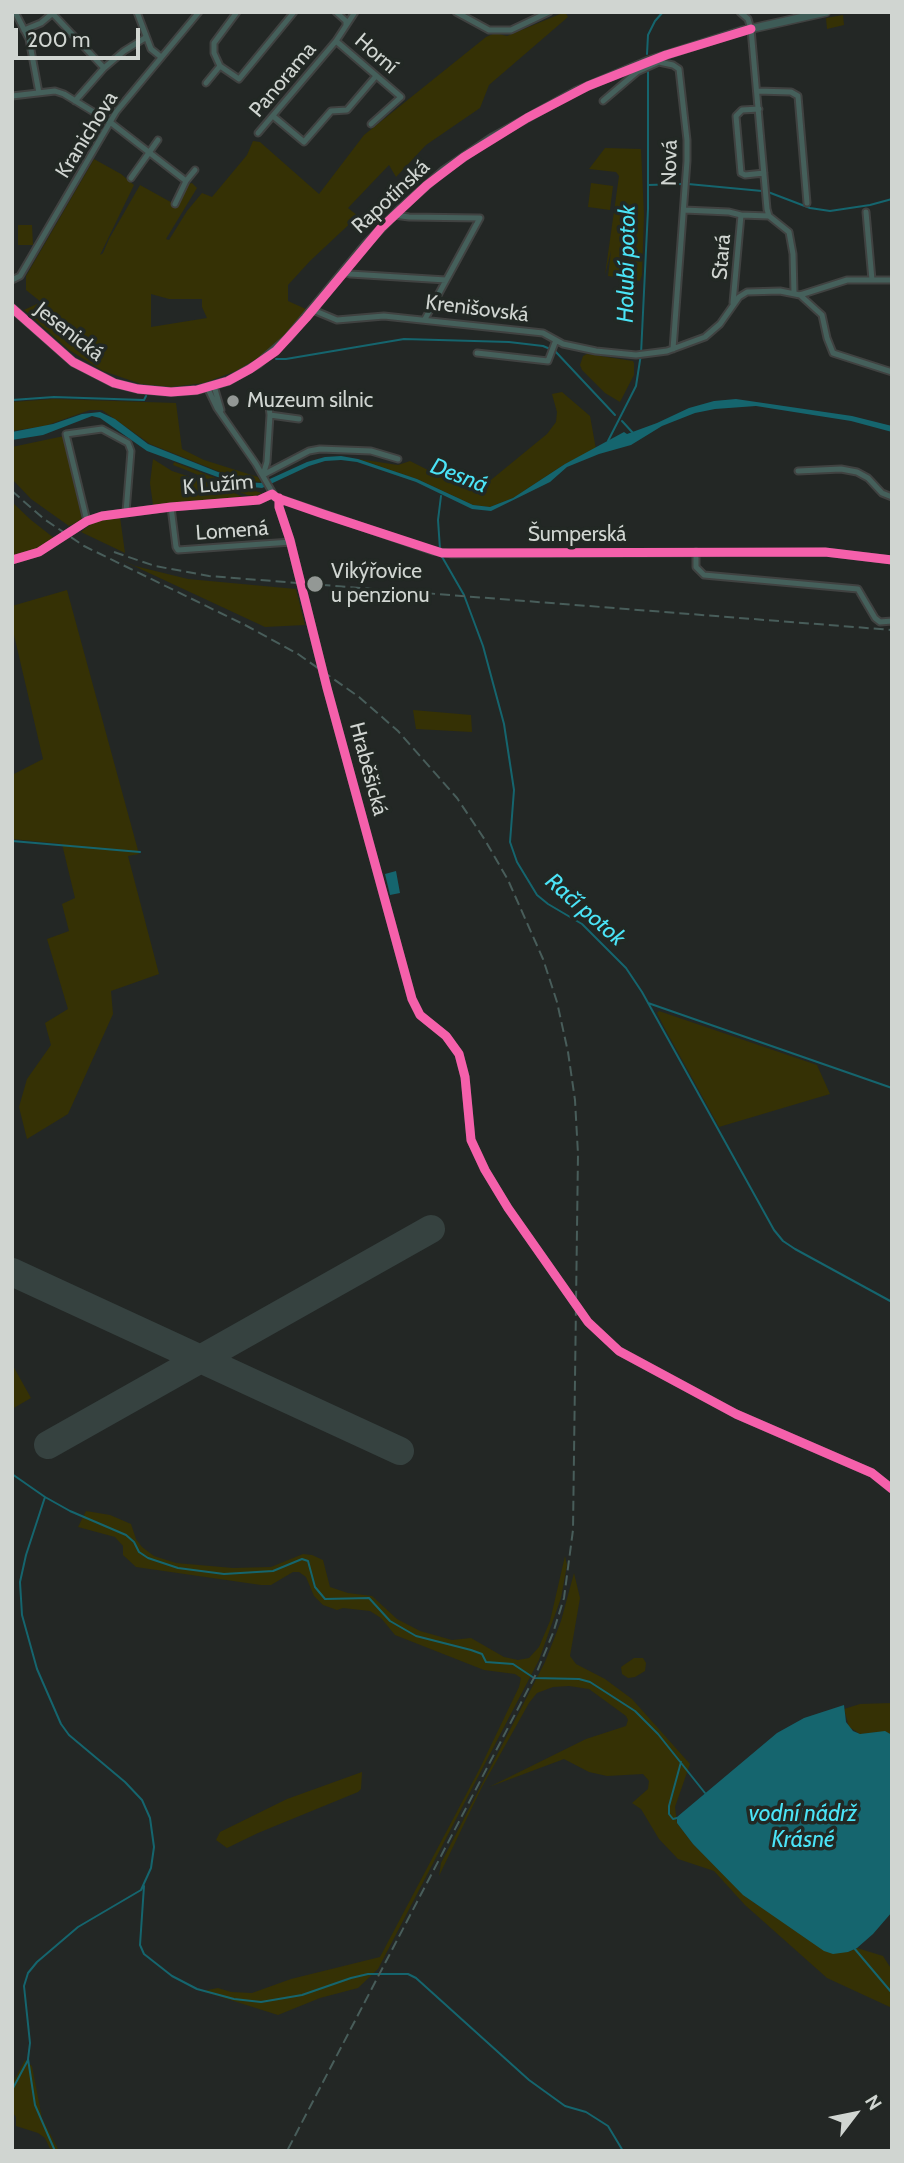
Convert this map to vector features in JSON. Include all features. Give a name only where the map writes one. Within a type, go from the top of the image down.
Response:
[{"type":"main road","points":[[751,29],[826,12]]},
{"type":"main road","name":"Rapotínská","points":[[147,391],[171,393],[210,387],[243,373],[265,359],[288,338],[394,215],[443,171],[493,137],[576,91],[648,61],[751,29]]},
{"type":"main road","name":"Jesenická","points":[[12,308],[65,356],[90,373],[114,383],[147,391]]},
{"type":"street","points":[[15,12],[33,53],[39,93]]},
{"type":"street","points":[[136,12],[151,49],[162,57]]},
{"type":"street","name":"Kranichova","points":[[12,280],[20,276],[110,122],[199,12]]},
{"type":"street","points":[[226,12],[234,15],[214,43],[214,53],[220,66],[239,79],[294,12]]},
{"type":"street","points":[[336,12],[346,22],[346,27]]},
{"type":"street","name":"Panorama","points":[[258,133],[336,41],[355,12]]},
{"type":"street","points":[[456,12],[489,30],[511,30],[549,12]]},
{"type":"street","points":[[740,12],[748,19],[751,29],[769,216],[789,232],[797,294],[822,315],[833,353],[892,372]]},
{"type":"street","points":[[24,30],[41,23],[53,13],[104,68]]},
{"type":"street","points":[[75,101],[104,68],[145,38]]},
{"type":"street","name":"Horní","points":[[336,41],[400,96],[400,99],[371,124]]},
{"type":"street","name":"Nová","points":[[603,101],[640,70],[659,62],[677,66],[687,140],[673,349]]},
{"type":"street","points":[[206,83],[220,66]]},
{"type":"street","points":[[304,142],[331,111],[347,110],[376,76]]},
{"type":"street","name":"Horní","points":[[390,98],[395,91]]},
{"type":"street","points":[[757,91],[792,92],[798,96],[807,203]]},
{"type":"street","points":[[12,96],[60,92],[110,122],[186,181]]},
{"type":"street","points":[[759,109],[742,110],[736,116],[741,173],[764,173]]},
{"type":"street","points":[[273,116],[311,149]]},
{"type":"street","points":[[131,178],[158,140]]},
{"type":"street","points":[[174,204],[195,170]]},
{"type":"street","name":"Stará","points":[[684,210],[769,216]]},
{"type":"street","points":[[866,212],[872,280]]},
{"type":"street","points":[[394,215],[480,218],[425,319]]},
{"type":"street","name":"Stará","points":[[733,303],[741,215]]},
{"type":"street","points":[[343,272],[446,280]]},
{"type":"street","points":[[733,303],[747,292],[780,291],[797,294],[847,280],[892,280]]},
{"type":"street","name":"Krenišovská","points":[[313,310],[337,320],[384,316],[543,333],[563,344],[636,355],[673,349],[705,337],[720,324],[733,303]]},
{"type":"street","points":[[477,354],[548,361],[556,340]]},
{"type":"street","points":[[210,387],[221,413],[264,477],[270,491]]},
{"type":"street","points":[[264,477],[270,415],[268,398]]},
{"type":"street","points":[[270,415],[299,419]]},
{"type":"street","points":[[87,521],[66,434],[102,429],[128,443],[131,451],[126,512]]},
{"type":"street","points":[[264,477],[309,451],[320,449],[371,451],[398,460]]},
{"type":"street","points":[[799,471],[841,469],[857,472],[868,478],[882,493],[892,497]]},
{"type":"street","name":"Šumperská","points":[[270,491],[279,498],[441,553],[825,552],[892,560]]},
{"type":"street","name":"K Lužím","points":[[12,560],[39,552],[87,521],[126,512],[259,500],[270,491]]},
{"type":"street","name":"Hraběšická","points":[[279,498],[279,507],[412,999],[420,1015],[446,1036],[459,1055],[463,1065],[468,1126],[480,1161],[508,1209],[597,1332],[632,1359],[736,1414],[863,1469],[880,1478],[892,1489]]},
{"type":"street","name":"Lomená","points":[[168,507],[178,550],[290,542]]},
{"type":"street","points":[[696,552],[696,567],[704,575],[858,589],[875,618],[892,621]]},
{"type":"shaded area","points":[[565,12],[568,17],[489,85],[480,108],[426,145],[396,177],[389,165],[348,208],[358,216],[288,285],[288,301],[308,310],[278,346],[236,371],[204,383],[171,387],[141,384],[103,371],[69,350],[24,310],[41,302],[26,290],[26,276],[94,159],[121,174],[134,185],[100,255],[140,185],[176,205],[188,184],[192,183],[197,188],[166,239],[169,240],[202,193],[212,197],[247,155],[253,141],[260,142],[319,194],[364,135],[486,37],[495,33],[507,36]],"holes":[[[151,294],[169,299],[202,299],[207,318],[151,327]]]},
{"type":"shaded area","points":[[843,15],[844,25],[827,29],[826,18]]},
{"type":"shaded area","points":[[605,148],[641,149],[644,215],[640,281],[608,276],[611,251],[605,275],[619,176],[616,172],[589,169]]},
{"type":"shaded area","points":[[591,183],[613,186],[610,210],[588,207]]},
{"type":"shaded area","points":[[18,225],[32,225],[33,245],[18,245]]},
{"type":"shaded area","points":[[587,354],[633,361],[634,375],[620,402],[605,393],[582,370],[580,365],[583,356]]},
{"type":"shaded area","points":[[562,392],[590,416],[596,449],[565,464],[513,498],[490,507],[473,505],[417,479],[358,459],[398,465],[410,461],[428,470],[473,484],[486,484],[547,434],[556,422],[557,412],[552,394]]},
{"type":"shaded area","points":[[54,399],[176,403],[182,449],[204,460],[258,477],[261,482],[240,480],[150,444],[102,410],[90,410],[45,426],[12,431],[12,402]]},
{"type":"shaded area","points":[[64,436],[82,520],[69,526],[31,499],[12,479],[12,447]]},
{"type":"shaded area","points":[[153,459],[172,471],[245,498],[153,505],[150,483]]},
{"type":"shaded area","points":[[174,462],[262,493],[247,495],[173,465]]},
{"type":"shaded area","points":[[12,502],[54,538],[28,554],[12,557]]},
{"type":"shaded area","points":[[120,517],[125,553],[81,532],[96,520]]},
{"type":"shaded area","points":[[119,559],[135,566],[188,579],[296,589],[305,625],[265,627]]},
{"type":"shaded area","points":[[67,590],[139,854],[128,856],[159,974],[111,991],[113,1014],[68,1114],[27,1139],[19,1107],[27,1079],[51,1045],[45,1023],[68,1009],[47,939],[69,931],[62,904],[75,898],[62,844],[12,839],[12,775],[43,759],[14,635],[12,606]]},
{"type":"shaded area","points":[[413,710],[471,715],[472,732],[416,729]]},
{"type":"shaded area","points":[[659,1011],[817,1065],[830,1094],[719,1127],[664,1027],[657,1013]]},
{"type":"shaded area","points":[[12,1364],[31,1398],[12,1409]]},
{"type":"shaded area","points":[[86,1511],[110,1515],[131,1524],[142,1547],[154,1556],[176,1563],[233,1568],[271,1567],[303,1554],[312,1555],[323,1560],[330,1587],[372,1596],[397,1619],[420,1631],[452,1640],[471,1638],[504,1657],[518,1660],[529,1658],[539,1647],[550,1621],[565,1556],[567,1565],[561,1598],[539,1660],[378,1969],[358,1988],[320,1998],[278,2015],[202,1991],[218,1988],[252,1993],[291,1979],[380,1957],[480,1768],[521,1678],[515,1674],[484,1670],[395,1635],[381,1618],[370,1611],[343,1608],[337,1610],[323,1605],[314,1596],[306,1577],[299,1572],[293,1572],[271,1585],[261,1585],[136,1567],[123,1555],[123,1546],[115,1537],[78,1527]]},
{"type":"shaded area","points":[[574,1573],[580,1598],[570,1656],[576,1664],[605,1679],[632,1699],[690,1764],[675,1807],[677,1823],[693,1844],[754,1903],[848,1952],[857,1948],[883,1956],[892,1970],[892,2008],[827,1978],[745,1905],[714,1871],[678,1859],[659,1839],[641,1809],[632,1803],[648,1789],[649,1781],[643,1774],[607,1776],[589,1772],[564,1759],[489,1787],[586,1739],[626,1726],[626,1716],[589,1689],[553,1687],[537,1693],[482,1787],[439,1876],[441,1863],[545,1662],[561,1621]]},
{"type":"shaded area","points":[[634,1658],[643,1658],[646,1663],[645,1671],[628,1678],[622,1674],[621,1667]]},
{"type":"shaded area","points":[[892,1703],[892,1735],[882,1732],[860,1734],[849,1727],[844,1709],[860,1704]]},
{"type":"shaded area","points":[[362,1772],[361,1789],[358,1792],[227,1848],[216,1840],[220,1832],[287,1799]]},
{"type":"shaded area","points":[[25,2060],[32,2066],[42,2118],[59,2151],[51,2151],[45,2138],[38,2133],[16,2126],[16,2117],[12,2112],[12,2084]]},
{"type":"water","points":[[736,399],[852,416],[892,426],[892,432],[851,421],[756,406],[715,409],[695,413],[662,426],[631,445],[567,467],[550,482],[491,511],[472,509],[416,482],[357,462],[341,460],[309,466],[262,488],[242,486],[147,451],[100,418],[92,416],[43,435],[12,440],[12,432],[100,412],[115,419],[148,444],[243,482],[261,483],[307,462],[341,456],[417,479],[473,505],[490,507],[513,498],[565,464],[624,432],[627,434],[657,423],[689,408],[714,401]]},
{"type":"water","points":[[396,871],[400,893],[390,895],[385,874]]},
{"type":"water","name":"vodní nádrž Krásné","points":[[844,1705],[846,1722],[853,1731],[860,1734],[885,1731],[892,1735],[892,1912],[857,1948],[833,1954],[824,1951],[743,1895],[693,1844],[677,1823],[677,1817],[777,1733],[804,1718]]},
{"type":"waterway","name":"Holubí potok","points":[[647,54],[648,35],[663,12]]},
{"type":"waterway","name":"Holubí potok","points":[[608,441],[636,386],[641,354],[648,209],[648,72]]},
{"type":"waterway","points":[[648,185],[682,184]]},
{"type":"waterway","points":[[688,184],[762,191]]},
{"type":"waterway","points":[[768,192],[810,208],[830,211],[892,199]]},
{"type":"waterway","points":[[276,359],[404,339],[509,342],[543,346],[555,351],[615,415]]},
{"type":"waterway","points":[[12,400],[54,397],[144,400],[146,396]]},
{"type":"waterway","points":[[622,421],[633,433]]},
{"type":"waterway","name":"Račí potok","points":[[440,549],[438,520],[441,496]]},
{"type":"waterway","name":"Račí potok","points":[[441,555],[464,595],[483,646],[504,724],[514,790],[510,842],[517,862],[537,895],[582,924],[626,968],[642,992],[774,1230],[783,1241],[892,1302]]},
{"type":"waterway","points":[[12,841],[140,852]]},
{"type":"waterway","points":[[648,1003],[892,1088]]},
{"type":"waterway","points":[[12,1474],[70,1511],[126,1535],[134,1542],[139,1552],[148,1558],[178,1568],[224,1574],[273,1571],[302,1559],[308,1561],[315,1587],[325,1599],[369,1598],[390,1621],[416,1636],[482,1654],[486,1662],[513,1664],[534,1678],[579,1679],[590,1682],[635,1711],[658,1734],[705,1793]]},
{"type":"waterway","points":[[45,1497],[20,1582],[22,1615],[37,1669],[61,1724],[69,1735],[125,1782],[142,1800],[150,1818],[154,1847],[151,1868],[141,1890],[78,1927],[28,1973],[24,1986],[30,2043],[28,2059],[35,2105],[55,2151]]},
{"type":"waterway","points":[[677,1818],[673,1819],[669,1814],[669,1806],[681,1762]]},
{"type":"waterway","points":[[144,1886],[140,1945],[144,1954],[172,1976],[197,1989],[234,1999],[261,2002],[302,1995],[368,1974],[408,1974],[416,1978],[529,2080],[565,2106],[586,2112],[608,2126],[623,2151]]},
{"type":"waterway","points":[[854,1948],[892,1993]]},
{"type":"waterway","points":[[12,2090],[28,2060]]},
{"type":"runway","points":[[48,1445],[431,1229]]},
{"type":"runway","points":[[12,1272],[400,1451]]},
{"type":"railway","points":[[12,491],[44,519],[84,546],[298,654],[359,697],[398,731],[457,798],[508,880],[543,959],[557,1002],[568,1052],[575,1100],[578,1154],[573,1530],[564,1598],[536,1674],[287,2151]]},
{"type":"railway","points":[[114,552],[155,566],[209,576],[892,630]]},
{"type":"cycle path","points":[[12,308],[73,362],[114,383],[138,389],[171,392],[197,390],[228,381],[276,351],[381,228],[427,185],[464,157],[527,118],[588,86],[666,55],[751,29]]},
{"type":"cycle path","points":[[12,560],[39,552],[87,521],[102,516],[259,500],[272,494],[323,514],[442,553],[825,552],[892,560]]},
{"type":"cycle path","points":[[279,498],[279,507],[290,540],[327,688],[412,999],[420,1015],[446,1036],[459,1054],[465,1077],[471,1140],[508,1208],[588,1322],[619,1351],[736,1414],[872,1473],[892,1489]]},
{"type":"place","name":"Muzeum silnic","points":[[233,401]]},
{"type":"place","name":"Vikýřovice u penzionu","points":[[315,584]]},
{"type":"water label","name":"Desná","points":[[459,476]]}]
